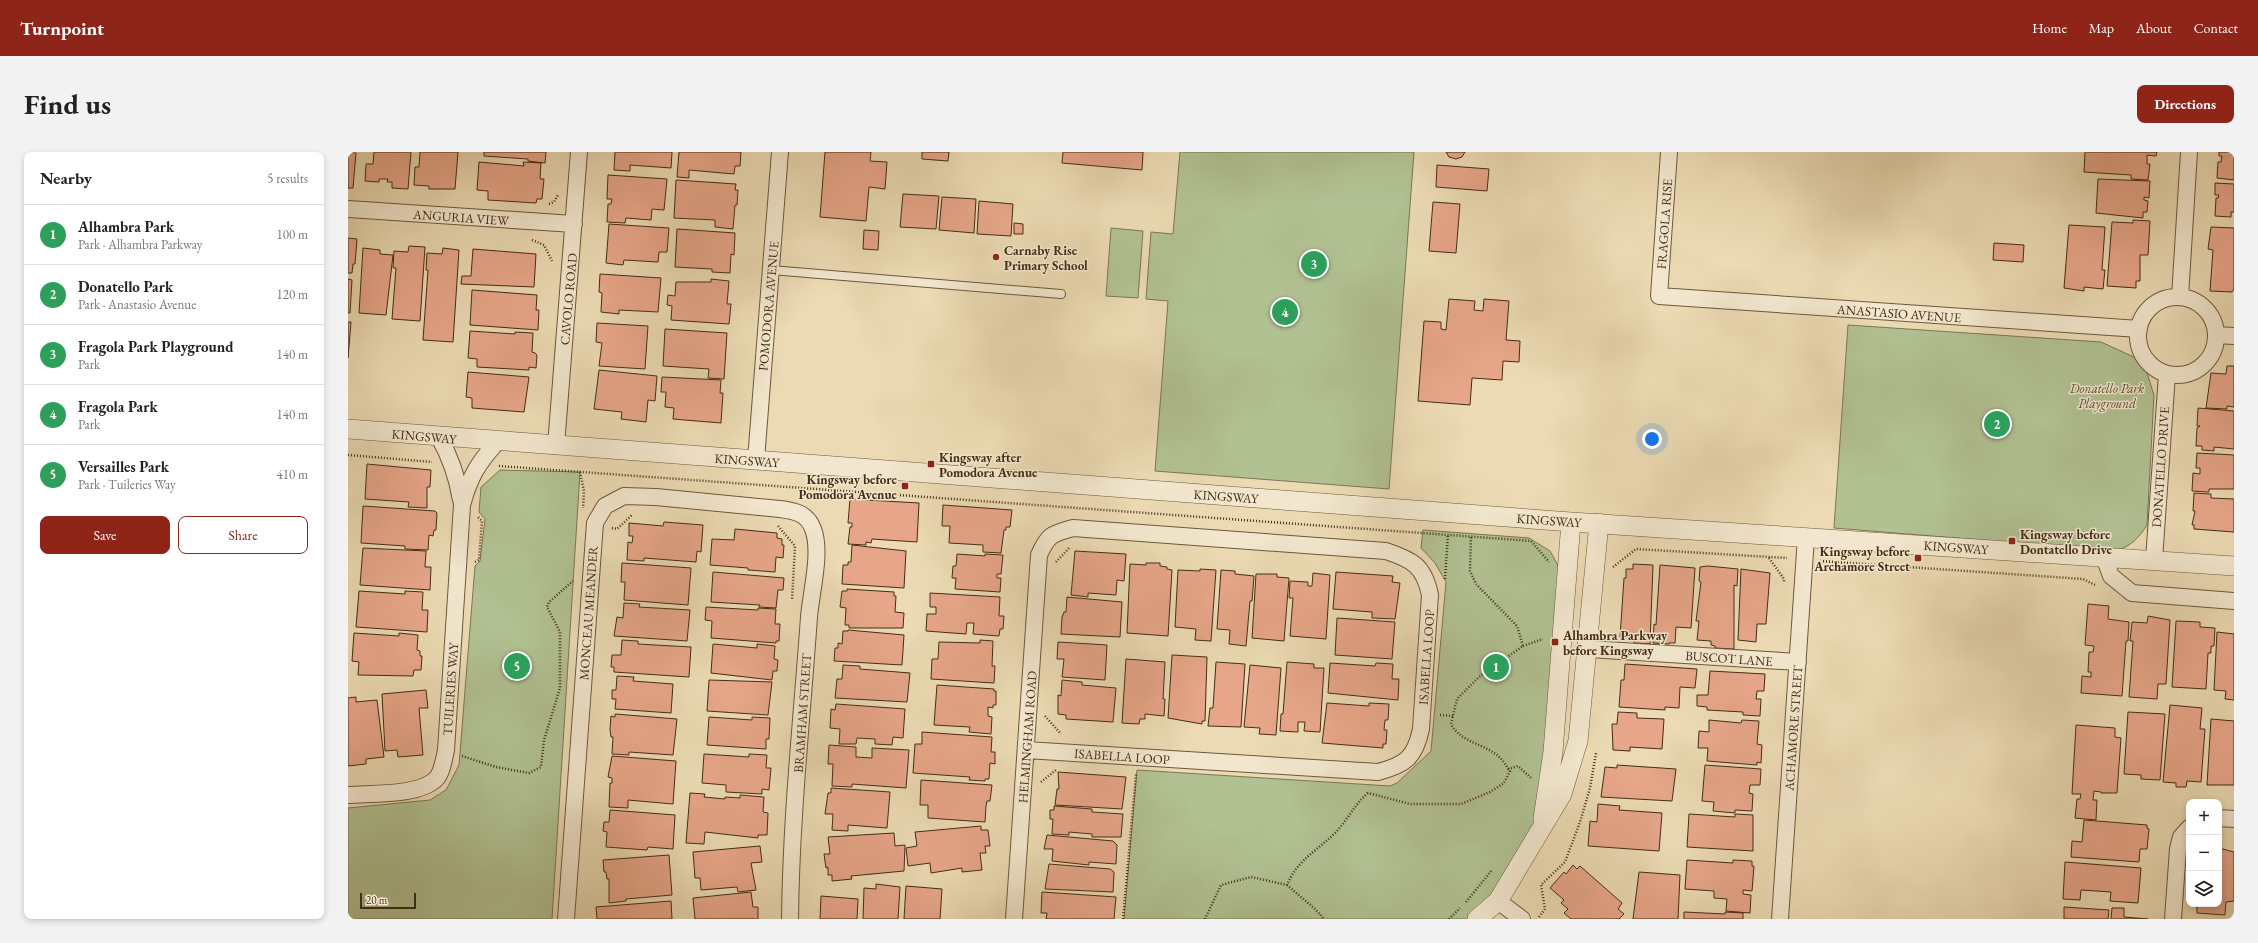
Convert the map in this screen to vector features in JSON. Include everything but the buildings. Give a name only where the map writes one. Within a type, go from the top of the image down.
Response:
[{"type":"street","name":"CAVOLO ROAD","points":[[556,446],[580,152]]},
{"type":"street","name":"POMODORA AVENUE","points":[[756,460],[780,152]]},
{"type":"street","name":"FRAGOLA RISE","points":[[1659,296],[1669,152]]},
{"type":"street","points":[[2180,297],[2189,152]]},
{"type":"street","name":"ANGURIA VIEW","points":[[348,209],[574,224]]},
{"type":"street","name":"ANASTASIO AVENUE","points":[[1659,296],[2138,329]]},
{"type":"street","points":[[2180,297],[2191,299],[2202,305],[2210,313],[2215,324],[2217,335],[2215,347],[2210,358],[2202,368],[2185,374],[2167,374],[2156,369],[2147,362],[2140,346],[2138,329],[2142,318],[2158,302],[2180,297]]},
{"type":"street","points":[[2217,335],[2234,336]]},
{"type":"street","name":"DONATELLO DRIVE","points":[[2154,560],[2167,374]]},
{"type":"street","name":"KINGSWAY","points":[[348,429],[1571,522],[2234,566]]},
{"type":"street","name":"TUILERIES WAY","points":[[440,437],[453,463],[462,505]]},
{"type":"street","name":"TUILERIES WAY","points":[[348,795],[420,789],[436,779],[444,764],[462,505],[469,481],[478,465],[498,441]]},
{"type":"street","name":"MONCEAU MEANDER","points":[[566,919],[594,527],[604,506],[624,496],[656,496],[799,512]]},
{"type":"street","name":"BRAMHAM STREET","points":[[790,919],[791,865],[810,602],[816,553],[814,530],[809,521],[799,512]]},
{"type":"street","points":[[1541,830],[1553,752],[1571,522]]},
{"type":"street","points":[[1477,919],[1498,902],[1562,794],[1578,741],[1589,649],[1599,523]]},
{"type":"street","name":"ISABELLA LOOP","points":[[1026,750],[1378,772],[1394,768],[1408,760],[1417,747],[1421,729],[1430,595],[1427,581],[1420,567],[1406,557],[1386,551],[1077,528],[1057,532],[1046,539],[1038,555]]},
{"type":"street","name":"ACHAMORE STREET","points":[[1780,919],[1806,537]]},
{"type":"street","name":"HELMINGHAM ROAD","points":[[1014,919],[1038,555]]},
{"type":"street","points":[[2104,557],[2111,576],[2132,593],[2234,601]]},
{"type":"street","name":"BUSCOT LANE","points":[[1589,649],[1798,662]]},
{"type":"street","points":[[2222,818],[2234,819]]},
{"type":"street","points":[[2173,919],[2178,849],[2181,837],[2186,831]]},
{"type":"street","points":[[1498,902],[1522,919]]},
{"type":"lane","points":[[771,270],[1061,294]]},
{"type":"path","points":[[554,267],[551,256],[544,245],[532,240],[533,222],[534,211],[554,202],[561,189]]},
{"type":"path","points":[[348,456],[453,463]]},
{"type":"path","points":[[478,465],[1078,507],[1531,541],[1552,568]]},
{"type":"path","points":[[1055,563],[1077,539],[1078,507]]},
{"type":"path","points":[[594,527],[617,529],[634,513]]},
{"type":"path","points":[[1444,584],[1448,534]]},
{"type":"path","points":[[1769,557],[1784,579],[1783,586]]},
{"type":"path","points":[[446,750],[496,767],[529,773],[542,767],[544,740],[560,688],[560,632],[547,607],[549,602],[592,566]]},
{"type":"path","points":[[1523,646],[1548,637]]},
{"type":"path","points":[[1043,712],[1061,734],[1062,753]]},
{"type":"path","points":[[1435,715],[1453,716]]},
{"type":"path","points":[[1508,768],[1518,766],[1537,783]]},
{"type":"path","points":[[1123,919],[1136,767]]},
{"type":"path","points":[[1449,919],[1493,869]]},
{"type":"path","points":[[1287,885],[1315,909],[1324,919]]},
{"type":"green space","points":[[1180,152],[1414,152],[1389,489],[1155,471],[1168,301],[1146,299],[1151,232],[1173,234]]},
{"type":"green space","points":[[1111,228],[1143,231],[1138,298],[1106,296]]},
{"type":"green space","name":"Donatello Park Playground","points":[[1848,325],[2101,342],[2136,358],[2147,373],[2154,395],[2147,525],[2144,530],[2138,538],[2130,544],[2116,551],[1834,528]]},
{"type":"green space","points":[[500,470],[580,472],[552,919],[348,919],[348,808],[430,800],[446,790],[459,765],[475,566],[480,561],[485,519],[479,512],[481,487]]},
{"type":"green space","points":[[1423,530],[1529,538],[1550,551],[1561,571],[1541,830],[1475,919],[1124,919],[1137,770],[1390,786],[1397,783],[1431,751],[1446,582],[1435,563],[1421,548]]},
{"type":"place","name":"Carnaby Rise Primary School","points":[[996,257]]},
{"type":"place","name":"Fragola Park Playground","points":[[1314,264]]},
{"type":"place","name":"Fragola Park","points":[[1285,312]]},
{"type":"place","name":"Donatello Park","points":[[1997,424]]},
{"type":"place","name":"Kingsway after Pomodora Avenue","points":[[931,464]]},
{"type":"place","name":"Kingsway before Pomodora Avenue","points":[[905,486]]},
{"type":"place","name":"Kingsway before Dontatello Drive","points":[[2012,541]]},
{"type":"place","name":"Kingsway before Archamore Street","points":[[1918,558]]},
{"type":"place","name":"Alhambra Parkway before Kingsway","points":[[1555,642]]},
{"type":"place","name":"Versailles Park","points":[[517,666]]},
{"type":"place","name":"Alhambra Park","points":[[1496,667]]}]
